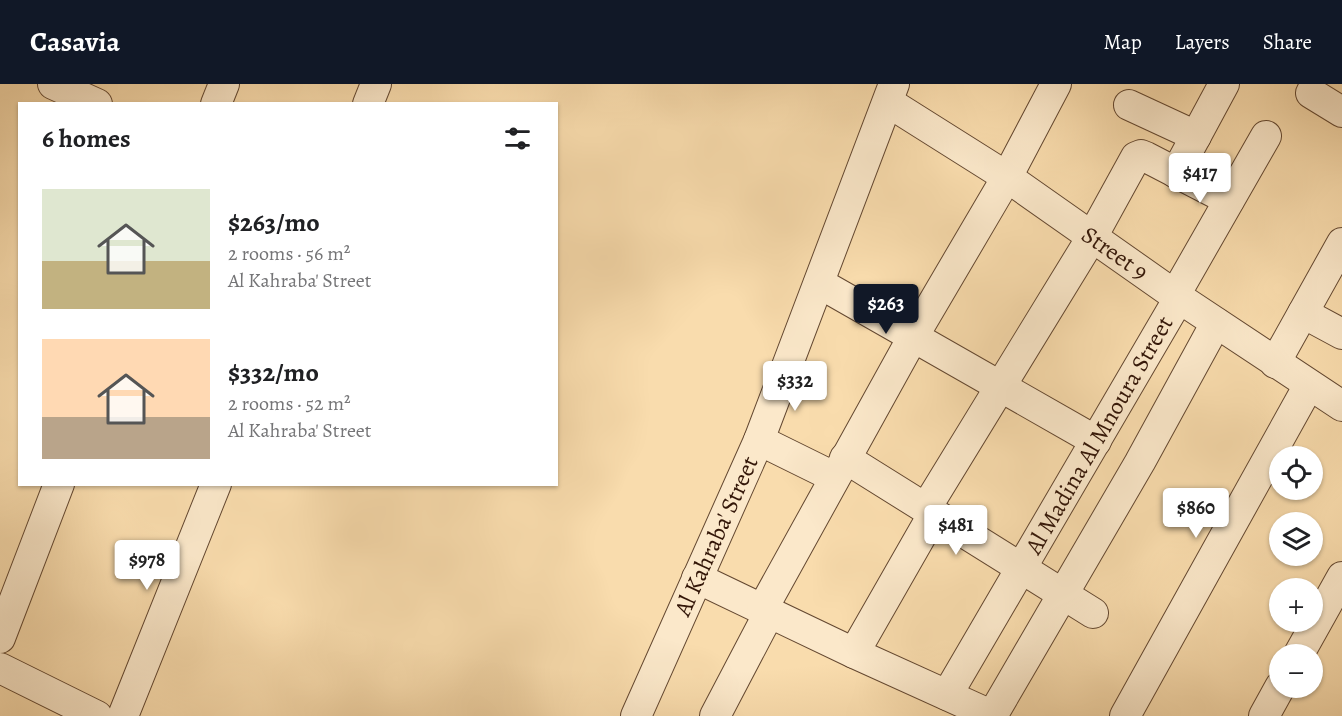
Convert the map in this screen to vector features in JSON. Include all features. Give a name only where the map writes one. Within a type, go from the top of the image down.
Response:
[{"type":"street","points":[[53,84],[93,102]]},
{"type":"street","points":[[217,102],[224,84]]},
{"type":"street","points":[[369,102],[376,84]]},
{"type":"street","points":[[715,716],[840,467],[1007,177],[1056,84]]},
{"type":"street","points":[[1176,173],[1224,84]]},
{"type":"street","name":"Street 9","points":[[891,93],[1177,297],[1342,406]]},
{"type":"street","name":"Al Kahraba' Street","points":[[636,716],[759,440],[891,93]]},
{"type":"street","points":[[1311,93],[1342,112]]},
{"type":"street","points":[[1129,105],[1196,136]]},
{"type":"street","name":"Al Madina Al Mnoura Street","points":[[947,695],[1095,441],[1266,135]]},
{"type":"street","points":[[854,653],[1000,387],[1092,237],[1136,157],[1141,155],[1146,157],[1229,200]]},
{"type":"street","points":[[1275,363],[1342,243]]},
{"type":"street","points":[[819,283],[1095,441]]},
{"type":"street","points":[[1303,313],[1342,334]]},
{"type":"street","points":[[697,578],[993,716],[1140,462],[1216,323]]},
{"type":"street","points":[[1125,716],[1309,385]]},
{"type":"street","points":[[759,440],[840,467],[930,511],[1093,613]]},
{"type":"street","points":[[0,638],[58,486]]},
{"type":"street","points":[[123,716],[215,486]]},
{"type":"street","points":[[1305,644],[1342,577]]},
{"type":"street","points":[[0,668],[98,716]]},
{"type":"street","points":[[1264,716],[1274,698]]}]
